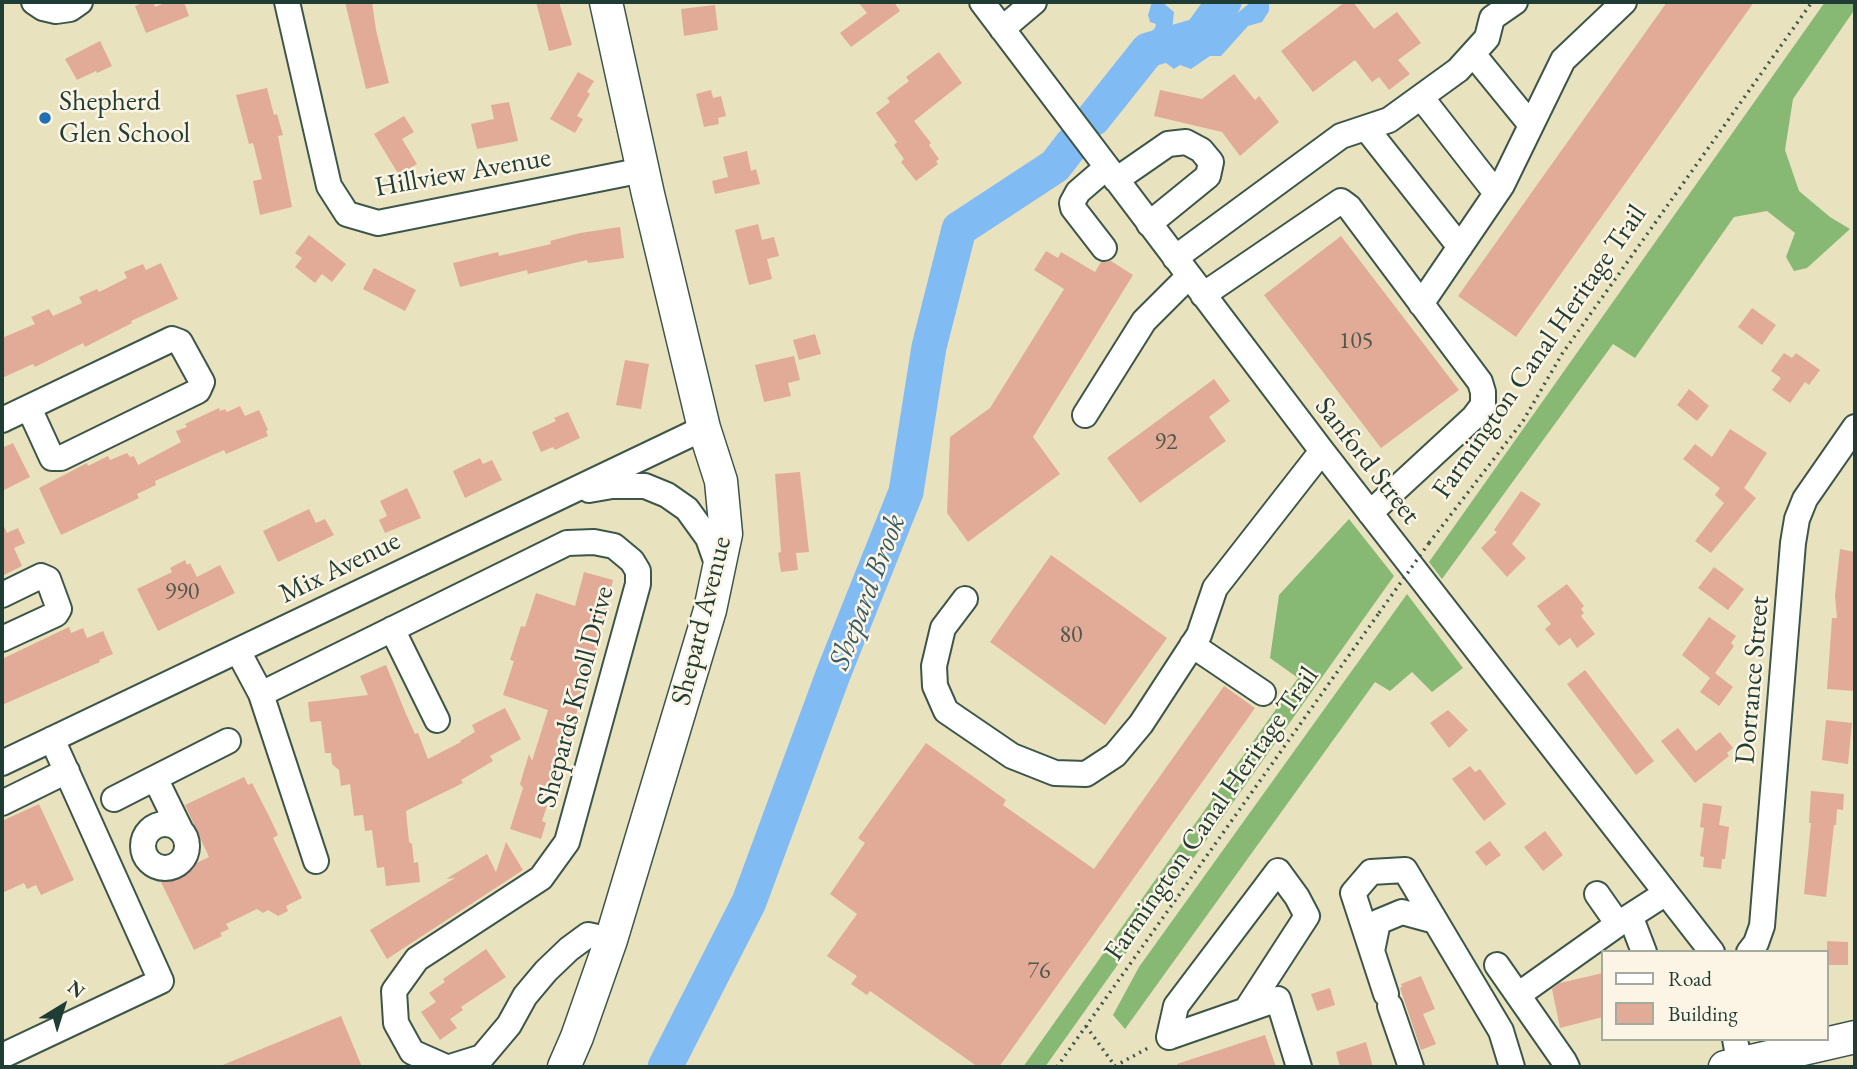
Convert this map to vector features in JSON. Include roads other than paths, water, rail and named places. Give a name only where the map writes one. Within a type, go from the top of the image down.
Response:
[{"type":"main road","name":"Shepard Avenue","points":[[564,1067],[611,940],[706,623],[720,571],[726,534],[722,481],[704,428],[606,2]]},
{"type":"main road","points":[[1748,1058],[1855,1037]]},
{"type":"street","points":[[34,2],[43,8],[56,11],[69,9],[80,2]]},
{"type":"street","name":"Hillview Avenue","points":[[287,2],[329,186],[347,214],[378,223],[643,170]]},
{"type":"street","name":"Sanford Street","points":[[982,2],[1322,451],[1710,950]]},
{"type":"street","points":[[1002,29],[1034,2]]},
{"type":"street","points":[[1085,415],[1144,321],[1189,276],[1341,136],[1389,120],[1458,70],[1487,38],[1492,18],[1515,2]]},
{"type":"street","points":[[1421,304],[1496,193],[1563,60],[1624,2]]},
{"type":"street","points":[[1473,54],[1531,125]]},
{"type":"street","points":[[1421,97],[1496,193]]},
{"type":"street","points":[[1366,128],[1460,247]]},
{"type":"street","points":[[1104,248],[1073,208],[1072,203],[1078,192],[1168,144],[1186,142],[1201,150],[1211,162],[1208,176],[1149,224]]},
{"type":"street","points":[[1189,276],[1341,201],[1349,207],[1480,382],[1483,405],[1474,417],[1370,513]]},
{"type":"street","points":[[2,420],[172,339],[180,342],[202,382],[198,390],[61,458],[52,458],[29,408]]},
{"type":"street","name":"Mix Avenue","points":[[2,763],[704,428]]},
{"type":"street","name":"Dorrance Street","points":[[1751,950],[1762,926],[1797,519],[1805,499],[1855,428]]},
{"type":"street","points":[[965,599],[943,628],[934,666],[935,686],[946,711],[1012,756],[1055,773],[1086,774],[1115,755],[1141,724],[1199,635],[1215,588],[1322,451]]},
{"type":"street","points":[[561,495],[612,486],[645,486],[667,495],[687,509],[708,538],[720,571]]},
{"type":"street","name":"Shepards Knoll Drive","points":[[261,694],[567,543],[594,542],[614,546],[632,561],[638,571],[638,584],[567,842],[541,878],[417,959],[394,991],[396,1023],[412,1052],[448,1067],[482,1056],[509,1025],[524,996],[569,949],[588,935],[611,940]]},
{"type":"street","points":[[2,594],[41,576],[48,579],[60,609],[56,614],[2,639]]},
{"type":"street","points":[[392,629],[437,720]]},
{"type":"street","points":[[1192,646],[1263,692]]},
{"type":"street","points":[[237,651],[261,694],[316,861]]},
{"type":"street","points":[[2,1056],[161,981],[52,739]]},
{"type":"street","points":[[114,799],[228,741]]},
{"type":"street","points":[[2,803],[67,771]]},
{"type":"street","points":[[117,884],[151,864],[143,844],[148,832],[154,827],[168,824],[181,831],[155,778]]},
{"type":"street","points":[[1411,1067],[1353,893],[1371,872],[1405,870],[1501,1031],[1512,1067]]},
{"type":"street","points":[[1246,1010],[1307,916],[1278,871],[1176,1006],[1169,1037],[1278,999],[1299,1067]]},
{"type":"street","points":[[1518,995],[1666,893]]},
{"type":"street","points":[[1597,894],[1625,921],[1643,950]]},
{"type":"street","points":[[1372,952],[1378,922],[1402,912],[1435,922]]},
{"type":"street","points":[[1497,965],[1567,1067]]},
{"type":"water","points":[[1152,2],[1162,2],[1174,12],[1172,30],[1188,22],[1204,2],[1233,2],[1228,8],[1234,16],[1251,2],[1269,2],[1269,11],[1262,22],[1248,26],[1221,56],[1210,56],[1191,69],[1180,65],[1174,69],[1140,43],[1155,28],[1156,24],[1150,22],[1148,15]]},
{"type":"waterway","name":"Shepard Brook","points":[[1093,119],[1148,50],[1200,35],[1224,2]]},
{"type":"waterway","name":"Shepard Brook","points":[[665,1067],[749,902],[834,672],[906,492],[929,347],[959,229],[1055,166],[1072,144]]},
{"type":"place","name":"Shepherd Glen School","points":[[45,118]]}]
